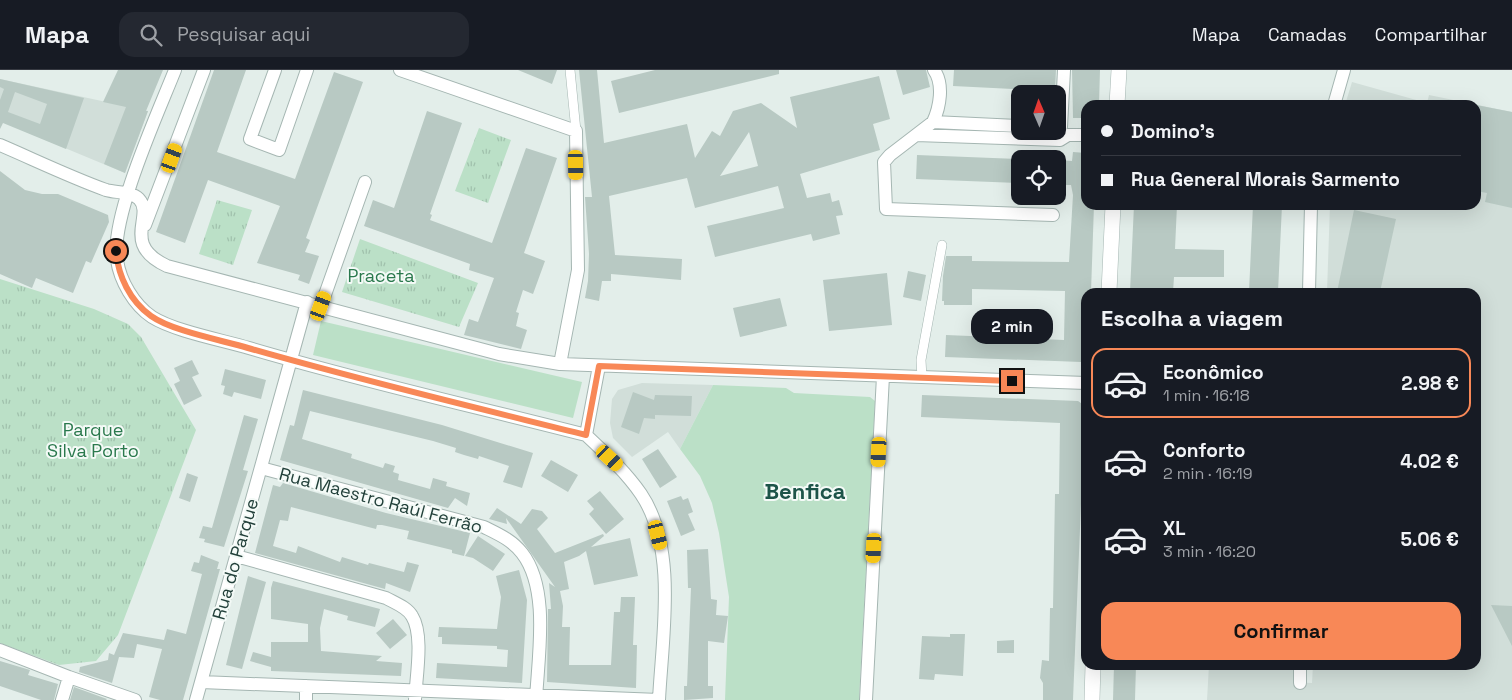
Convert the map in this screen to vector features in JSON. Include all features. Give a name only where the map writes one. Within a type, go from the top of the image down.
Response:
[{"type":"street","points":[[174,70],[119,223],[116,251],[120,273],[130,293],[142,309],[161,322],[291,360],[586,435],[622,469],[642,495],[655,524],[663,566],[664,598],[659,700],[415,695],[306,686],[201,682]]},
{"type":"street","points":[[142,232],[161,187],[204,70]]},
{"type":"street","points":[[275,70],[250,139],[279,150],[307,70]]},
{"type":"street","points":[[400,70],[576,131]]},
{"type":"street","points":[[560,364],[578,270],[576,131],[570,70]]},
{"type":"street","points":[[933,122],[940,86],[939,79],[934,70]]},
{"type":"street","points":[[1064,70],[1064,85]]},
{"type":"street","points":[[1117,100],[1118,70]]},
{"type":"street","points":[[1335,100],[1344,70]]},
{"type":"street","points":[[1011,126],[933,122],[890,155],[884,162],[886,209],[1053,215]]},
{"type":"street","points":[[1066,131],[1081,134]]},
{"type":"street","points":[[916,135],[1011,138]]},
{"type":"street","points":[[0,145],[108,190],[129,194],[138,198],[142,206],[142,232],[145,250],[156,260],[167,266],[500,354],[560,364],[599,366],[1081,383]]},
{"type":"street","points":[[321,306],[365,182]]},
{"type":"street","points":[[1109,288],[1113,210]]},
{"type":"street","points":[[1309,288],[1311,210]]},
{"type":"street","points":[[922,378],[921,360],[942,245]]},
{"type":"street","name":"Rua do Parque","points":[[196,700],[307,302]]},
{"type":"street","points":[[586,435],[599,366]]},
{"type":"street","points":[[866,700],[883,376]]},
{"type":"street","name":"Rua Maestro Raúl Ferrão","points":[[261,468],[484,527],[507,538],[522,552],[532,568],[539,595],[536,697]]},
{"type":"street","points":[[236,556],[386,598],[400,605],[411,615],[418,633],[415,695]]},
{"type":"street","points":[[0,650],[69,678],[135,700]]},
{"type":"street","points":[[1092,700],[1093,670]]},
{"type":"street","points":[[1300,670],[1300,683]]},
{"type":"street","points":[[62,700],[69,678]]},
{"type":"street","points":[[306,686],[306,700]]},
{"type":"shaded area","points":[[0,79],[148,111],[125,173],[0,121]]},
{"type":"shaded area","points":[[1352,82],[1416,100],[1347,100]]},
{"type":"shaded area","points":[[1429,95],[1453,100],[1428,100]]},
{"type":"shaded area","points":[[1481,106],[1512,112],[1512,700],[1207,700],[1209,670],[1294,670],[1293,682],[1312,683],[1313,670],[1481,670],[1481,288],[1327,288],[1330,210],[1481,210]]},
{"type":"shaded area","points":[[642,383],[713,385],[680,449],[668,432],[632,457],[613,438],[610,423],[612,399],[618,390]]},
{"type":"green space","points":[[479,128],[511,140],[488,203],[455,191]]},
{"type":"green space","points":[[217,200],[252,210],[233,265],[199,254]]},
{"type":"green space","name":"Praceta","points":[[360,239],[478,283],[459,327],[342,292]]},
{"type":"green space","name":"Parque Silva Porto","points":[[0,279],[94,309],[128,324],[141,337],[196,430],[118,635],[96,661],[59,665],[0,643]]},
{"type":"green space","points":[[321,321],[582,382],[573,418],[313,355]]},
{"type":"green space","points":[[713,385],[786,388],[794,393],[870,397],[875,401],[859,700],[725,700],[729,597],[719,533],[712,503],[700,476],[680,449]]},
{"type":"building","points":[[118,70],[163,70],[146,111],[148,111],[125,173],[104,164],[126,107],[103,102]]},
{"type":"building","points":[[214,70],[246,70],[217,152],[295,179],[334,72],[363,82],[306,238],[310,240],[305,252],[319,256],[309,284],[298,280],[300,275],[257,263],[280,206],[208,180],[185,243],[156,232]]},
{"type":"building","points":[[518,70],[557,70],[552,84]]},
{"type":"building","points":[[579,70],[597,70],[604,143],[687,124],[695,158],[712,131],[720,136],[733,111],[761,103],[797,128],[790,97],[879,76],[890,119],[873,124],[880,150],[800,174],[807,198],[830,193],[832,202],[839,200],[843,215],[836,216],[840,234],[813,241],[811,234],[715,257],[707,226],[784,208],[778,186],[695,208],[687,178],[609,196],[615,255],[682,259],[681,280],[611,274],[611,281],[602,281],[599,301],[585,298],[589,254],[585,197],[592,197]],"holes":[[[749,132],[758,166],[720,176]]]},
{"type":"building","points":[[655,70],[779,70],[779,74],[619,113],[611,81]]},
{"type":"building","points":[[896,70],[926,70],[930,87],[903,95]]},
{"type":"building","points":[[954,70],[1056,70],[1055,85],[1011,85],[1011,89],[953,86]]},
{"type":"building","points":[[1072,70],[1100,70],[1099,100],[1081,100],[1081,118],[1073,118]]},
{"type":"building","points":[[0,79],[84,98],[66,149],[3,123],[0,129],[0,100],[4,89],[0,87]],"holes":[[[15,92],[47,104],[40,124],[8,112]]]},
{"type":"building","points":[[1481,106],[1512,112],[1512,208],[1485,202],[1487,193],[1481,192]]},
{"type":"building","points":[[427,111],[462,123],[430,214],[432,215],[430,220],[492,243],[526,148],[557,158],[524,253],[545,261],[533,294],[523,290],[516,312],[519,313],[516,326],[527,330],[521,349],[464,335],[469,319],[478,322],[494,278],[469,270],[470,264],[364,226],[373,200],[394,208]]},
{"type":"building","points":[[1073,152],[1081,153],[1081,210],[1094,210],[1091,288],[1081,288],[1081,362],[945,357],[946,335],[1064,340],[1065,291],[972,289],[972,305],[944,305],[944,301],[942,301],[946,256],[972,256],[972,261],[1069,262],[1073,195],[1071,185],[1066,185],[1066,161],[1072,161]]},
{"type":"building","points":[[917,155],[1011,159],[1011,183],[916,179]]},
{"type":"building","points":[[0,171],[25,190],[42,194],[58,194],[108,215],[109,222],[91,263],[86,261],[73,293],[36,278],[32,288],[0,274]]},
{"type":"building","points":[[1134,210],[1177,210],[1175,249],[1224,250],[1224,277],[1174,277],[1173,288],[1130,288]]},
{"type":"building","points":[[1253,210],[1282,210],[1278,288],[1249,288]]},
{"type":"building","points":[[1354,210],[1396,219],[1381,288],[1338,288]]},
{"type":"building","points":[[908,271],[926,275],[921,301],[903,297]]},
{"type":"building","points":[[887,273],[892,325],[829,331],[823,280]]},
{"type":"building","points":[[780,298],[787,326],[740,337],[733,308]]},
{"type":"building","points":[[192,360],[199,374],[192,377],[202,396],[184,405],[174,384],[180,381],[174,368]]},
{"type":"building","points":[[225,369],[266,380],[261,399],[234,392],[232,397],[223,394],[225,386],[221,385]]},
{"type":"building","points":[[303,390],[442,425],[533,453],[522,488],[503,482],[509,466],[479,456],[478,459],[464,455],[455,452],[456,448],[433,441],[310,411],[302,439],[352,454],[351,458],[383,468],[385,463],[395,466],[393,472],[399,474],[398,480],[430,489],[433,478],[447,482],[446,486],[470,493],[467,506],[455,498],[448,508],[280,460],[290,425],[294,426]]},
{"type":"building","points":[[633,392],[654,400],[655,395],[692,396],[691,416],[655,415],[655,419],[644,418],[639,434],[621,427]]},
{"type":"building","points":[[922,395],[1078,401],[1081,403],[1081,504],[1073,700],[1043,700],[1043,683],[1040,678],[1042,660],[1049,661],[1050,608],[1053,608],[1055,494],[1059,494],[1060,423],[921,417]]},
{"type":"building","points":[[244,415],[258,419],[243,470],[248,471],[224,547],[204,542],[205,539],[199,538],[203,526],[212,528]]},
{"type":"building","points":[[658,449],[677,477],[660,488],[642,459]]},
{"type":"building","points":[[551,460],[578,475],[568,492],[541,476]]},
{"type":"building","points":[[187,473],[198,477],[190,502],[179,498]]},
{"type":"building","points":[[283,483],[386,513],[470,533],[464,556],[452,553],[452,550],[407,539],[409,531],[382,525],[377,525],[376,529],[291,507],[288,521],[280,520],[273,546],[296,553],[298,546],[340,562],[342,557],[368,565],[369,563],[404,572],[407,562],[419,565],[410,592],[386,583],[385,589],[255,553],[273,485],[280,487]]},
{"type":"building","points":[[600,491],[624,519],[606,534],[589,514],[594,509],[587,501]]},
{"type":"building","points":[[681,496],[683,500],[688,498],[693,512],[688,514],[695,530],[681,536],[667,501]]},
{"type":"building","points":[[497,508],[521,524],[532,509],[542,511],[548,518],[537,529],[555,553],[603,534],[604,536],[591,547],[630,538],[638,576],[594,585],[586,551],[564,562],[569,589],[560,591],[563,606],[562,627],[570,627],[569,665],[611,665],[614,612],[620,612],[621,597],[635,597],[633,645],[637,645],[636,688],[547,682],[548,609],[551,609],[549,583],[555,587],[506,518],[507,524],[489,519]]},
{"type":"building","points":[[478,536],[505,554],[493,571],[473,558],[465,556]]},
{"type":"building","points":[[708,549],[711,599],[717,600],[716,615],[728,616],[724,643],[708,641],[708,686],[713,686],[713,698],[684,700],[684,686],[687,686],[691,588],[688,588],[687,550]]},
{"type":"building","points":[[201,555],[219,562],[217,569],[220,569],[183,700],[160,700],[149,697],[162,649],[137,644],[134,658],[119,657],[112,683],[79,672],[80,667],[108,660],[109,653],[114,655],[123,633],[164,640],[167,629],[186,634],[202,574],[191,571],[194,562],[199,563]]},
{"type":"building","points":[[519,570],[527,600],[522,683],[436,678],[437,663],[507,667],[508,650],[497,649],[497,646],[442,644],[442,637],[438,637],[439,627],[497,629],[501,597],[496,576]]},
{"type":"building","points":[[248,576],[266,582],[242,669],[226,665]]},
{"type":"building","points":[[273,581],[380,609],[375,627],[347,620],[348,616],[324,609],[320,628],[321,651],[382,656],[376,661],[402,663],[401,676],[271,671],[271,667],[250,661],[253,652],[271,657],[271,642],[308,642],[308,624],[271,619],[271,588]]},
{"type":"building","points":[[1491,605],[1512,606],[1512,646]]},
{"type":"building","points":[[393,619],[407,635],[390,649],[376,633]]},
{"type":"building","points":[[950,634],[965,634],[963,676],[935,674],[934,680],[919,679],[922,636],[950,637]]},
{"type":"building","points":[[1014,640],[1014,653],[997,653],[997,641]]},
{"type":"building","points":[[0,661],[30,670],[28,675],[58,684],[54,700],[41,700],[0,686]]},
{"type":"building","points":[[1114,670],[1136,670],[1135,700],[1113,700]]},
{"type":"building","points":[[74,687],[107,699],[70,700]]},
{"type":"district","name":"Benfica","points":[[805,491]]},
{"type":"route","points":[[116,251],[120,273],[130,293],[142,309],[161,322],[291,360],[586,435],[599,366],[1012,381]]}]
